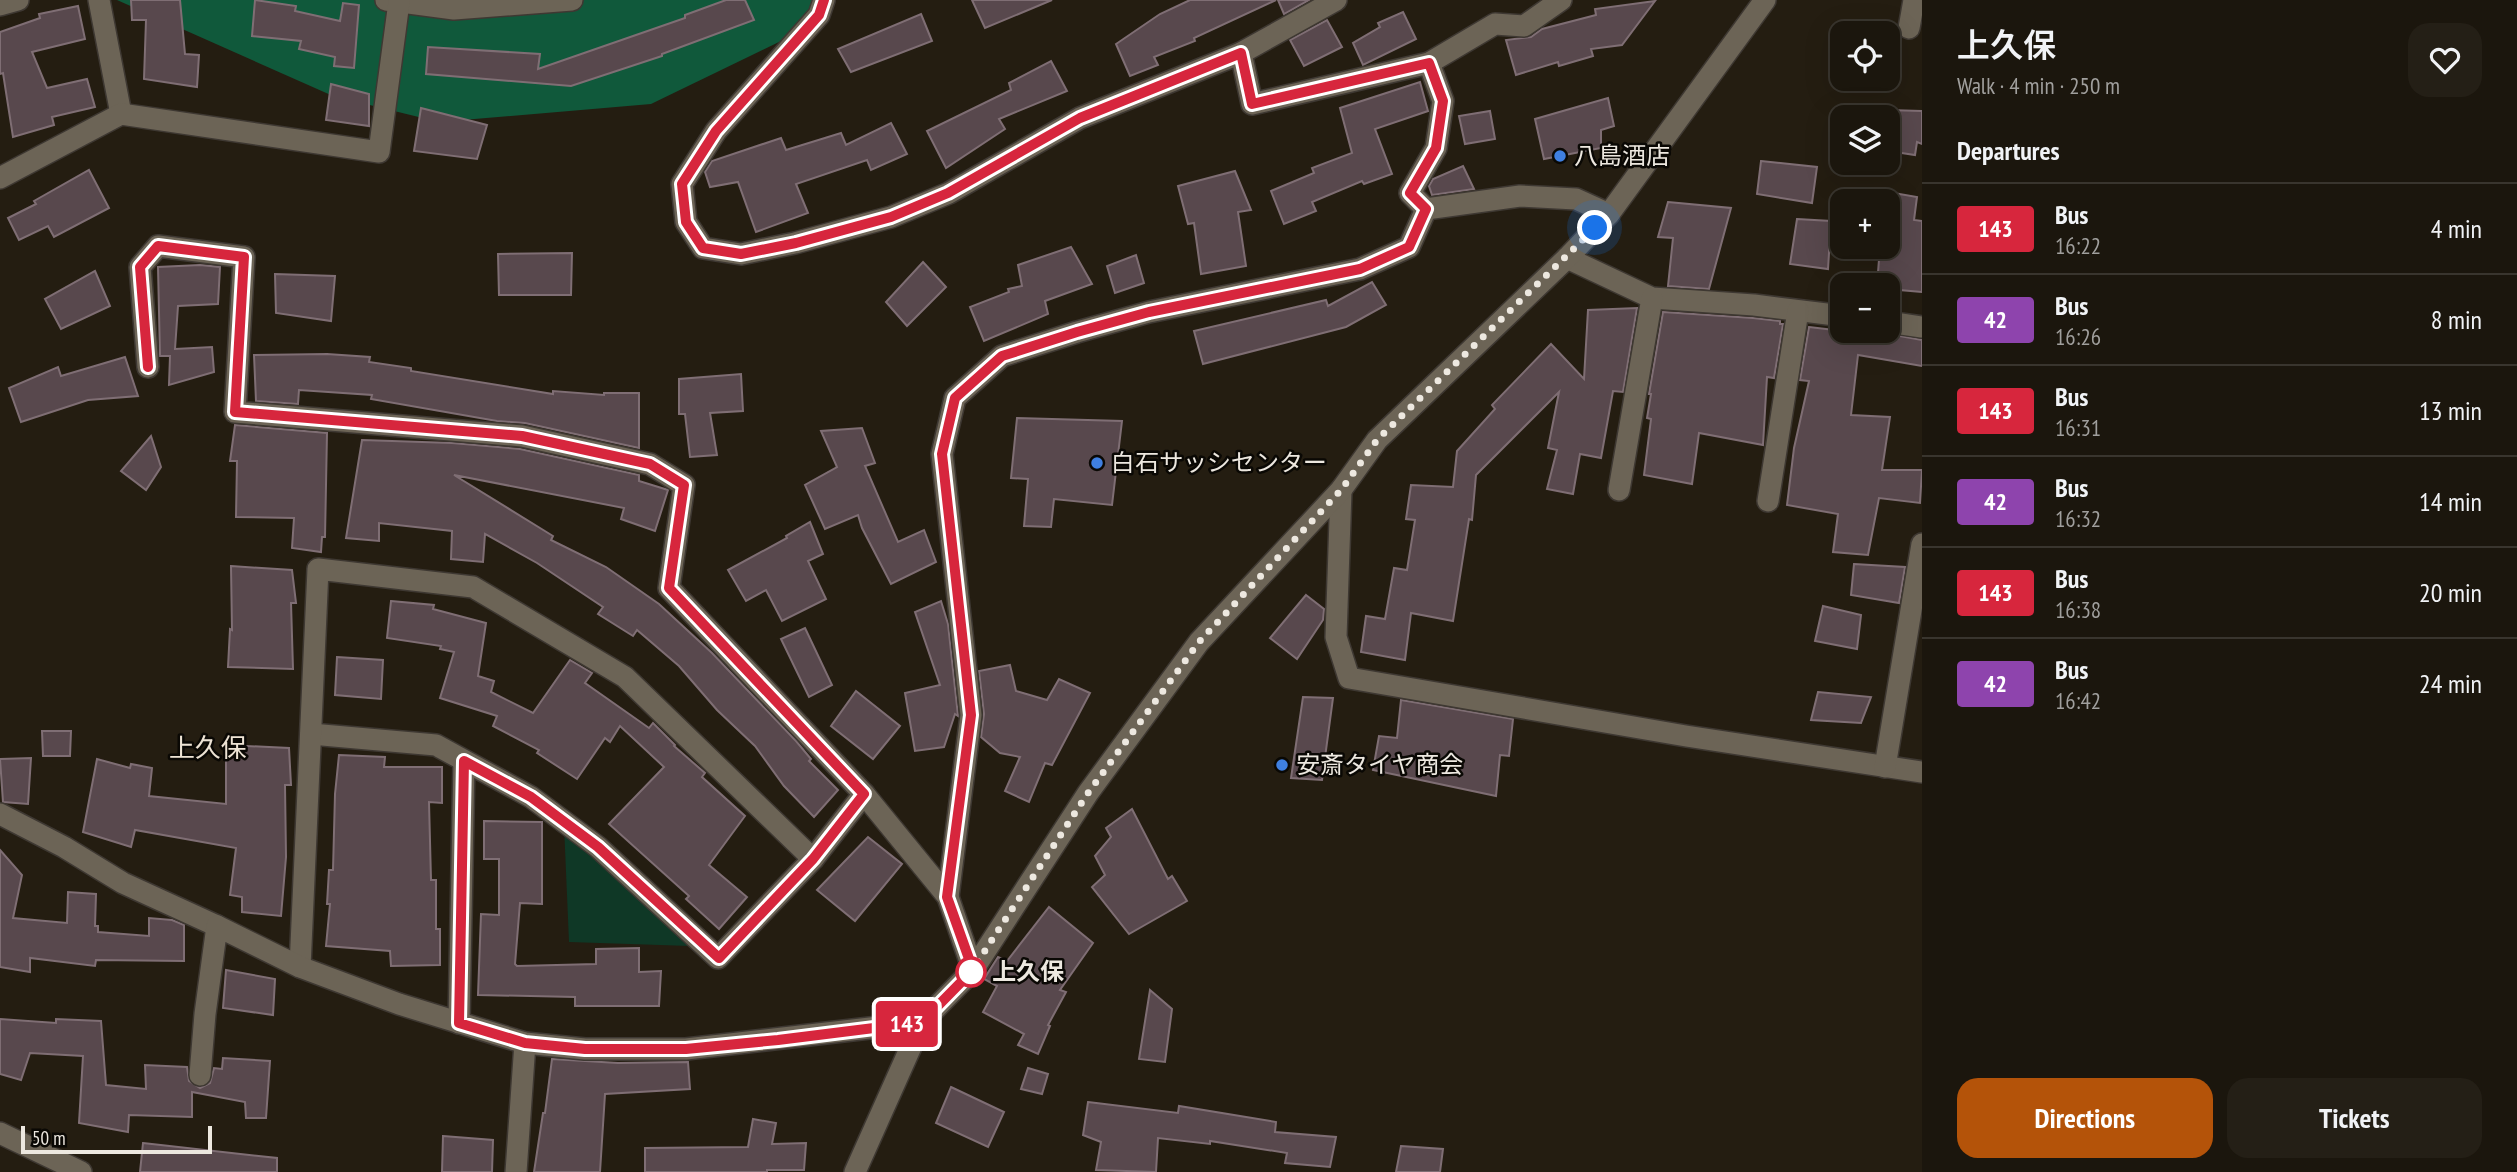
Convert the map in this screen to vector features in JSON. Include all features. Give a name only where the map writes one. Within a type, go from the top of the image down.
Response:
[{"type":"street","points":[[0,5],[18,0]]},
{"type":"street","points":[[99,0],[121,114]]},
{"type":"street","points":[[0,178],[121,114],[379,152],[391,1],[454,9],[572,0]]},
{"type":"street","points":[[824,0],[819,15],[716,131],[682,184],[686,222],[703,248],[741,254],[796,243],[891,217],[948,193],[1080,118],[1241,53],[1336,0]]},
{"type":"street","points":[[1241,53],[1252,104],[1429,63],[1495,24],[1524,26],[1561,0]]},
{"type":"street","points":[[855,1172],[922,1022],[973,970],[1088,793],[1199,642],[1341,490],[1377,440],[1567,258],[1609,214],[1765,0]]},
{"type":"street","points":[[1909,28],[1914,0]]},
{"type":"street","points":[[1426,209],[1410,193],[1436,148],[1443,101],[1429,63]]},
{"type":"street","points":[[1426,209],[1520,196],[1576,199],[1609,214]]},
{"type":"street","points":[[947,897],[971,715],[942,454],[955,398],[1002,356],[1077,332],[1149,312],[1360,269],[1409,247],[1426,209]]},
{"type":"street","points":[[148,367],[140,267],[158,246],[244,257],[235,412],[522,436],[650,464],[684,485],[669,588],[864,794],[947,897],[973,970]]},
{"type":"street","points":[[1567,258],[1652,298],[1754,305],[1830,315]]},
{"type":"street","points":[[1619,490],[1652,298]]},
{"type":"street","points":[[1768,501],[1798,311]]},
{"type":"street","points":[[1900,324],[1922,327]]},
{"type":"street","points":[[1341,490],[1336,637],[1349,678],[1686,736],[1922,772]]},
{"type":"street","points":[[1885,767],[1922,544]]},
{"type":"street","points":[[300,967],[318,569],[473,587],[625,677],[813,859]]},
{"type":"street","points":[[311,734],[436,746],[531,797],[598,847],[719,958],[813,859],[864,794]]},
{"type":"street","points":[[459,1023],[464,761]]},
{"type":"street","points":[[0,814],[53,841],[123,883],[300,967],[399,1004],[525,1043],[585,1049],[686,1049],[922,1022]]},
{"type":"street","points":[[200,1075],[217,926]]},
{"type":"street","points":[[516,1172],[525,1043]]},
{"type":"street","points":[[0,1133],[81,1172]]},
{"type":"green space","points":[[117,0],[818,0],[818,23],[651,104],[439,122],[333,96]]},
{"type":"green space","points":[[564,825],[690,946],[569,942]]},
{"type":"building","points":[[131,0],[180,0],[185,54],[199,55],[197,87],[144,79],[146,20],[132,20]]},
{"type":"building","points":[[255,0],[296,6],[295,11],[340,21],[343,3],[359,5],[354,68],[334,66],[335,57],[299,49],[301,41],[252,36]]},
{"type":"building","points":[[726,0],[745,0],[754,20],[662,56],[571,86],[426,74],[428,47],[540,54],[538,69],[685,18],[685,15]]},
{"type":"building","points":[[972,0],[1052,0],[985,28]]},
{"type":"building","points":[[1190,0],[1276,0],[1194,38],[1195,41],[1154,57],[1158,65],[1130,76],[1116,44],[1160,14]]},
{"type":"building","points":[[1278,0],[1309,0],[1284,14]]},
{"type":"building","points":[[1655,1],[1622,45],[1591,49],[1593,56],[1559,66],[1558,62],[1516,75],[1506,40],[1531,37],[1542,29],[1596,15],[1595,9]]},
{"type":"building","points":[[78,6],[85,39],[32,52],[47,88],[87,79],[95,107],[52,117],[54,125],[13,137],[3,73],[0,74],[0,32],[40,18],[39,14]]},
{"type":"building","points":[[1403,12],[1416,39],[1363,65],[1353,43],[1380,27],[1378,23]]},
{"type":"building","points":[[921,14],[932,41],[851,72],[838,49]]},
{"type":"building","points":[[1327,20],[1342,47],[1304,66],[1290,40]]},
{"type":"building","points":[[1051,61],[1067,91],[999,119],[1005,129],[946,168],[927,131],[1011,90],[1009,83]]},
{"type":"building","points":[[1420,82],[1428,111],[1375,129],[1392,174],[1364,184],[1362,181],[1312,202],[1316,211],[1284,224],[1271,191],[1314,173],[1312,168],[1352,153],[1340,108]]},
{"type":"building","points":[[331,84],[369,94],[369,126],[326,120]]},
{"type":"building","points":[[1608,98],[1614,126],[1601,130],[1601,148],[1544,159],[1535,119]]},
{"type":"building","points":[[421,108],[487,125],[477,159],[414,151]]},
{"type":"building","points":[[1900,110],[1922,111],[1922,144],[1917,142],[1915,155],[1900,153]]},
{"type":"building","points":[[1490,111],[1495,139],[1465,144],[1459,116]]},
{"type":"building","points":[[891,123],[907,154],[871,170],[867,160],[796,184],[808,213],[756,232],[738,182],[710,187],[705,172],[712,161],[781,138],[786,150],[841,133],[846,145]]},
{"type":"building","points":[[1761,161],[1817,167],[1812,203],[1757,194]]},
{"type":"building","points":[[1463,166],[1474,189],[1432,195],[1429,186],[1433,179]]},
{"type":"building","points":[[89,170],[109,208],[54,237],[48,226],[19,240],[8,218],[36,204],[34,201]]},
{"type":"building","points":[[1235,171],[1251,210],[1238,212],[1246,266],[1201,274],[1194,223],[1188,224],[1178,186]]},
{"type":"building","points":[[1900,194],[1917,197],[1914,220],[1922,221],[1922,292],[1900,290],[1900,273],[1878,273],[1879,259],[1900,259]]},
{"type":"building","points":[[1668,202],[1731,208],[1709,289],[1668,286],[1673,238],[1658,237]]},
{"type":"building","points":[[1797,219],[1830,221],[1828,269],[1790,264]]},
{"type":"building","points":[[1071,247],[1092,284],[1045,301],[1048,314],[984,341],[970,307],[1009,292],[1008,289],[1022,286],[1018,265]]},
{"type":"building","points":[[572,253],[571,295],[499,295],[498,254]]},
{"type":"building","points":[[1136,255],[1144,283],[1115,293],[1107,266]]},
{"type":"building","points":[[923,262],[946,287],[907,326],[886,302]]},
{"type":"building","points":[[158,267],[220,267],[218,304],[178,306],[175,349],[212,347],[214,372],[169,385],[170,356],[160,356]]},
{"type":"building","points":[[95,271],[110,306],[61,329],[45,299]]},
{"type":"building","points":[[275,274],[335,276],[331,321],[276,313]]},
{"type":"building","points":[[1372,282],[1386,305],[1346,327],[1203,364],[1194,331],[1326,300],[1328,306]]},
{"type":"building","points":[[1637,308],[1623,392],[1613,391],[1601,458],[1580,454],[1573,494],[1547,489],[1557,450],[1548,448],[1559,392],[1476,475],[1472,520],[1469,519],[1453,621],[1411,613],[1405,660],[1361,652],[1366,616],[1385,619],[1394,568],[1407,570],[1415,520],[1406,519],[1411,485],[1453,487],[1457,451],[1495,409],[1492,405],[1551,344],[1584,379],[1588,310]]},
{"type":"building","points":[[1663,312],[1753,318],[1780,321],[1780,324],[1783,324],[1774,378],[1767,377],[1763,445],[1699,433],[1692,484],[1644,475],[1651,419],[1647,418],[1649,394]]},
{"type":"building","points":[[1809,327],[1830,329],[1830,343],[1900,343],[1900,336],[1922,340],[1922,366],[1858,355],[1851,415],[1890,417],[1882,470],[1922,470],[1920,503],[1879,498],[1868,555],[1833,552],[1838,514],[1787,505],[1794,448],[1809,381],[1800,380]]},
{"type":"building","points":[[327,354],[370,357],[369,362],[411,368],[411,371],[553,394],[553,391],[604,395],[639,393],[639,448],[525,423],[497,421],[371,399],[372,395],[299,390],[298,404],[256,401],[254,355]]},
{"type":"building","points":[[125,357],[138,396],[88,400],[21,422],[9,388],[58,367],[61,376]]},
{"type":"building","points":[[741,374],[743,411],[710,413],[717,455],[690,457],[685,414],[679,414],[679,379]]},
{"type":"building","points":[[1017,418],[1122,421],[1112,505],[1054,499],[1051,527],[1024,526],[1028,479],[1011,478]]},
{"type":"building","points":[[235,425],[327,433],[325,537],[322,537],[321,552],[292,548],[294,518],[236,517],[237,461],[230,461]]},
{"type":"building","points":[[862,428],[875,463],[865,466],[898,542],[924,530],[936,562],[891,584],[858,515],[825,529],[805,485],[837,467],[821,431]]},
{"type":"building","points":[[151,436],[161,467],[146,490],[121,471]]},
{"type":"building","points":[[362,440],[452,443],[520,449],[639,475],[639,481],[668,490],[655,531],[621,519],[624,508],[454,475],[553,536],[551,540],[606,567],[659,604],[712,653],[796,741],[811,759],[809,761],[838,790],[814,817],[784,786],[755,746],[717,710],[679,666],[637,630],[633,636],[598,614],[603,607],[537,563],[485,534],[483,562],[451,559],[452,531],[379,523],[379,541],[346,538]]},
{"type":"building","points":[[810,522],[823,554],[808,561],[826,599],[782,621],[766,590],[746,601],[728,570],[787,538],[786,536]]},
{"type":"building","points":[[1854,564],[1905,567],[1899,603],[1851,595]]},
{"type":"building","points":[[231,566],[292,570],[296,603],[291,603],[293,669],[228,667],[230,629],[232,630]]},
{"type":"building","points":[[1306,595],[1324,609],[1323,620],[1297,659],[1270,638]]},
{"type":"building","points":[[391,601],[434,605],[433,609],[486,623],[478,676],[494,681],[491,692],[533,713],[570,660],[592,673],[585,683],[649,728],[653,723],[705,773],[702,777],[745,816],[709,865],[747,897],[719,929],[686,899],[689,896],[609,824],[664,767],[620,726],[610,742],[605,738],[577,779],[537,753],[539,750],[493,726],[497,716],[440,698],[454,652],[440,649],[441,646],[387,638]]},
{"type":"building","points":[[941,601],[948,624],[958,716],[955,714],[944,747],[915,751],[905,693],[940,685],[915,612]]},
{"type":"building","points":[[1823,606],[1861,615],[1857,649],[1815,641]]},
{"type":"building","points":[[805,628],[832,685],[809,697],[781,639]]},
{"type":"building","points":[[337,657],[383,660],[381,699],[335,695]]},
{"type":"building","points":[[1010,665],[1016,691],[1047,700],[1059,679],[1090,693],[1052,765],[1045,763],[1029,802],[1005,791],[1020,757],[1000,753],[981,737],[984,714],[979,671]]},
{"type":"building","points":[[856,691],[900,726],[873,759],[831,726]]},
{"type":"building","points":[[1818,692],[1871,697],[1861,723],[1811,720]]},
{"type":"building","points":[[1303,697],[1333,698],[1322,780],[1291,778]]},
{"type":"building","points":[[1401,700],[1513,719],[1509,756],[1500,755],[1496,796],[1373,770],[1379,736],[1397,738]]},
{"type":"building","points":[[42,731],[71,731],[70,756],[43,756]]},
{"type":"building","points":[[226,745],[289,748],[291,785],[285,785],[286,857],[281,916],[242,912],[242,897],[230,895],[236,848],[135,830],[131,847],[83,832],[97,759],[130,768],[131,764],[152,768],[149,796],[226,804]]},
{"type":"building","points":[[339,755],[385,757],[384,767],[442,767],[442,803],[429,802],[431,880],[436,880],[436,929],[440,929],[440,965],[391,966],[390,951],[326,946],[330,904],[327,904],[329,870],[333,870]]},
{"type":"building","points":[[31,758],[28,804],[3,802],[0,759]]},
{"type":"building","points":[[1132,809],[1168,879],[1172,876],[1187,901],[1129,934],[1092,887],[1105,875],[1095,856],[1111,837],[1106,828]]},
{"type":"building","points":[[484,821],[542,822],[542,904],[520,903],[515,964],[596,964],[596,949],[639,948],[639,972],[661,971],[659,1006],[575,1006],[575,997],[478,995],[481,914],[499,915],[499,859],[484,859]]},
{"type":"building","points":[[868,837],[902,864],[855,921],[817,890]]},
{"type":"building","points":[[0,850],[22,875],[13,918],[67,923],[68,892],[96,894],[95,926],[98,926],[98,932],[149,936],[149,918],[172,920],[184,925],[184,961],[96,960],[95,966],[30,958],[30,972],[0,967]]},
{"type":"building","points":[[1049,907],[1093,943],[1060,990],[1066,992],[1048,1025],[1050,1026],[1038,1054],[1018,1045],[1024,1034],[983,1012],[997,986],[984,979],[998,957],[1007,961]]},
{"type":"building","points":[[226,970],[275,979],[273,1015],[223,1008]]},
{"type":"building","points":[[1150,990],[1172,1009],[1165,1062],[1139,1059]]},
{"type":"building","points":[[0,1019],[56,1023],[56,1019],[101,1021],[106,1085],[146,1089],[145,1065],[187,1067],[189,1081],[200,1088],[210,1083],[214,1068],[222,1069],[223,1058],[270,1061],[266,1118],[246,1118],[245,1102],[192,1092],[192,1117],[129,1115],[128,1132],[79,1123],[83,1056],[30,1053],[21,1080],[0,1074]]},
{"type":"building","points":[[552,1059],[618,1063],[688,1062],[690,1089],[605,1094],[600,1172],[534,1172]]},
{"type":"building","points":[[1028,1068],[1048,1074],[1042,1094],[1021,1089]]},
{"type":"building","points":[[951,1087],[1004,1112],[988,1147],[936,1123]]},
{"type":"building","points":[[1088,1102],[1178,1113],[1179,1106],[1276,1122],[1275,1132],[1336,1137],[1330,1167],[1285,1163],[1287,1153],[1210,1141],[1210,1144],[1158,1138],[1156,1172],[1096,1170],[1101,1142],[1083,1135]]},
{"type":"building","points":[[753,1119],[776,1123],[772,1144],[806,1143],[804,1170],[645,1172],[645,1148],[748,1147]]},
{"type":"building","points":[[443,1136],[493,1140],[492,1172],[442,1172]]},
{"type":"building","points":[[143,1143],[277,1158],[277,1172],[140,1172]]},
{"type":"building","points":[[1401,1146],[1443,1149],[1440,1172],[1396,1172]]},
{"type":"bus line","name":"143","points":[[148,367],[140,267],[158,246],[244,257],[235,412],[522,436],[650,464],[684,485],[669,588],[864,794],[813,859],[719,958],[598,847],[531,797],[464,761],[459,1023],[525,1043],[585,1049],[686,1049],[922,1022],[973,970],[947,897],[971,715],[942,454],[955,398],[1002,356],[1149,312],[1360,269],[1409,247],[1426,209],[1410,193],[1436,148],[1443,101],[1429,63],[1252,104],[1241,53],[1080,118],[948,193],[891,217],[796,243],[741,254],[703,248],[686,222],[682,184],[716,131],[819,15],[824,0]]},
{"type":"place","name":"八島酒店","points":[[1560,156]]},
{"type":"place","name":"白石サッシセンター","points":[[1097,463]]},
{"type":"place","name":"安斎タイヤ商会","points":[[1282,765]]},
{"type":"place","name":"上久保","points":[[971,972]]},
{"type":"district","name":"上久保","points":[[208,748]]},
{"type":"route","points":[[971,972],[1088,793],[1199,642],[1341,490],[1377,440],[1595,228]]}]
